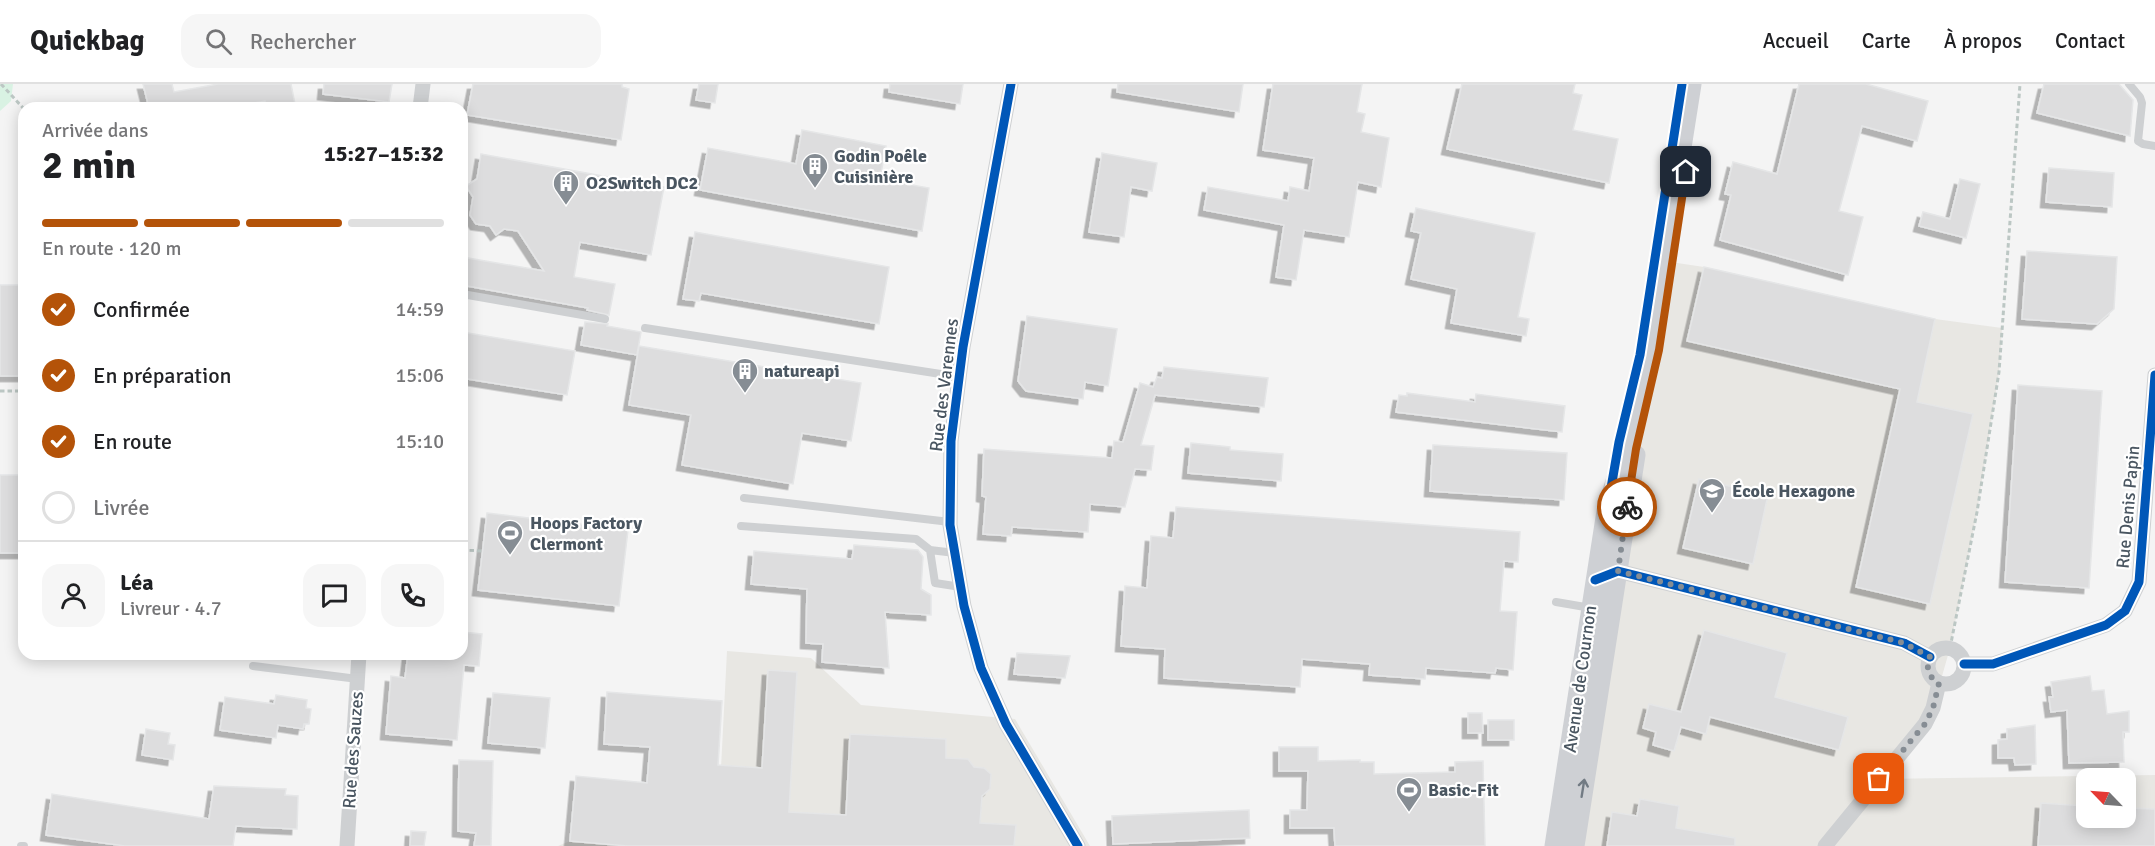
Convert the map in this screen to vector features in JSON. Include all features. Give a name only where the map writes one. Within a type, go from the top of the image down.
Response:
[{"type":"main road","name":"Avenue de Cournon","points":[[1555,846],[1607,510],[1628,442],[1647,364],[1691,84]]},
{"type":"main road","name":"Avenue de Cournon","points":[[1574,846],[1636,449],[1659,350],[1700,84]]},
{"type":"street","points":[[421,102],[423,84]]},
{"type":"street","name":"Rue des Varennes","points":[[1011,84],[963,347],[951,441],[950,522],[961,587],[981,668],[1006,724],[1078,846]]},
{"type":"street","name":"Rue Denis Papin","points":[[1964,664],[1993,664],[2106,625],[2125,612],[2139,582],[2155,375]]},
{"type":"street","name":"Avenue de Cournon","points":[[1618,571],[1609,559],[1628,442]]},
{"type":"street","points":[[1595,580],[1618,571],[1904,643],[1930,657]]},
{"type":"street","points":[[1950,648],[1960,654],[1964,671],[1957,681],[1951,684],[1939,683],[1931,677],[1928,662],[1939,649],[1950,648]]},
{"type":"street","name":"Rue des Sauzes","points":[[347,846],[359,660]]},
{"type":"street","points":[[1825,846],[1925,724],[1933,708],[1939,683]]},
{"type":"lane","points":[[1607,510],[1619,442],[1640,355],[1682,84]]},
{"type":"lane","points":[[2129,84],[2142,103],[2138,141],[2155,146]]},
{"type":"lane","points":[[468,295],[605,319]]},
{"type":"lane","points":[[645,328],[960,377]]},
{"type":"lane","points":[[744,498],[950,522]]},
{"type":"lane","points":[[741,526],[916,539],[930,550],[955,554]]},
{"type":"lane","points":[[930,550],[935,583],[961,587]]},
{"type":"lane","points":[[1556,602],[1591,608],[1600,620],[1593,680],[1599,692]]},
{"type":"lane","points":[[253,666],[358,680]]},
{"type":"path","points":[[1,84],[18,102]]},
{"type":"path","points":[[1950,648],[1977,512],[1999,372],[2020,84]]},
{"type":"path","points":[[0,391],[18,391]]},
{"type":"path","points":[[468,550],[483,551]]},
{"type":"shaded area","points":[[1664,261],[1704,267],[1935,319],[2002,328],[1999,372],[1977,512],[1950,648],[1933,708],[1880,779],[2076,776],[2076,828],[2136,828],[2136,775],[2155,775],[2155,846],[1567,846]]},
{"type":"shaded area","points":[[727,651],[811,658],[861,705],[1015,719],[1090,846],[717,846]]},
{"type":"shaded area","points":[[570,841],[627,846],[558,846]]},
{"type":"green space","points":[[0,84],[13,84],[11,101],[0,111]]},
{"type":"building","points":[[143,84],[172,84],[174,92],[218,84],[291,84],[295,102],[265,101],[148,102]]},
{"type":"building","points":[[324,84],[392,84],[389,102],[323,94]]},
{"type":"building","points":[[473,84],[622,84],[622,87],[629,89],[621,140],[468,115]]},
{"type":"building","points":[[699,84],[718,84],[715,103],[696,100]]},
{"type":"building","points":[[890,84],[963,84],[960,104],[889,92]]},
{"type":"building","points":[[1118,84],[1243,84],[1239,112],[1117,92]]},
{"type":"building","points":[[1273,84],[1362,84],[1357,112],[1365,114],[1361,132],[1389,138],[1381,187],[1358,182],[1349,237],[1304,230],[1296,280],[1276,277],[1284,225],[1204,210],[1208,187],[1288,201],[1290,187],[1309,191],[1314,158],[1263,150]]},
{"type":"building","points":[[1462,84],[1575,84],[1573,93],[1582,95],[1573,130],[1618,139],[1609,183],[1447,149]]},
{"type":"building","points":[[1799,84],[1866,84],[1928,101],[1917,141],[1862,126],[1839,211],[1863,217],[1848,275],[1720,240],[1731,195],[1725,194],[1733,162],[1777,174]]},
{"type":"building","points":[[2044,84],[2119,84],[2133,100],[2130,136],[2037,113]]},
{"type":"building","name":"Godin Poêle Cuisinière","points":[[802,130],[886,146],[880,179],[929,188],[922,231],[700,190],[708,148],[796,164]]},
{"type":"building","points":[[1102,153],[1157,163],[1152,191],[1131,187],[1124,237],[1089,232]]},
{"type":"building","name":"O2Switch DC2","points":[[481,154],[664,187],[651,255],[580,242],[574,277],[615,284],[609,315],[587,310],[588,308],[468,286],[468,258],[544,271],[518,231],[504,229],[496,235],[490,226],[476,224],[470,215],[473,197],[468,185],[477,179]]},
{"type":"building","points":[[2049,168],[2114,173],[2112,207],[2046,202]]},
{"type":"building","points":[[1960,179],[1980,184],[1966,238],[1919,226],[1923,212],[1950,219]]},
{"type":"building","points":[[1416,208],[1535,233],[1518,317],[1529,319],[1526,336],[1451,323],[1457,289],[1411,279],[1421,233],[1411,231]]},
{"type":"building","points":[[695,232],[889,267],[879,324],[701,293],[699,301],[683,299]]},
{"type":"building","points":[[2027,251],[2117,257],[2114,309],[2097,324],[2022,319]]},
{"type":"building","points":[[1704,267],[1935,319],[1917,402],[1973,414],[1930,604],[1856,587],[1900,389],[1687,341]]},
{"type":"building","points":[[0,285],[18,285],[18,376],[0,376]]},
{"type":"building","points":[[1027,316],[1117,329],[1108,386],[1085,382],[1083,399],[1026,391],[1018,381]]},
{"type":"building","points":[[585,322],[608,324],[607,326],[641,332],[637,355],[581,345]]},
{"type":"building","points":[[468,333],[575,351],[567,395],[468,379]]},
{"type":"building","name":"natureapi","points":[[639,346],[861,383],[851,441],[802,433],[793,484],[682,465],[691,415],[629,405]]},
{"type":"building","points":[[1164,367],[1268,378],[1264,407],[1155,395],[1141,445],[1154,446],[1151,470],[1135,469],[1125,507],[1090,504],[1088,532],[1012,527],[1011,536],[983,534],[986,497],[982,496],[984,449],[1112,458],[1114,441],[1123,442],[1140,383],[1153,387],[1157,377],[1162,378]]},
{"type":"building","points":[[2018,385],[2102,391],[2089,588],[2005,582]]},
{"type":"building","points":[[1407,393],[1475,402],[1476,394],[1565,406],[1562,432],[1396,412],[1399,395],[1407,396]]},
{"type":"building","points":[[1191,443],[1230,447],[1230,450],[1283,454],[1281,481],[1188,473]]},
{"type":"building","points":[[1433,445],[1567,453],[1564,500],[1430,491]]},
{"type":"building","points":[[0,475],[18,475],[18,553],[0,553]]},
{"type":"building","points":[[1699,479],[1768,495],[1753,564],[1683,548]]},
{"type":"building","points":[[1176,507],[1520,532],[1518,562],[1504,561],[1500,611],[1517,612],[1513,670],[1496,668],[1495,673],[1426,668],[1425,679],[1369,675],[1370,664],[1302,659],[1300,687],[1164,678],[1165,649],[1121,646],[1125,586],[1147,588],[1151,536],[1173,538]]},
{"type":"building","points":[[487,513],[628,530],[619,606],[478,590]]},
{"type":"building","points":[[854,545],[918,550],[923,557],[921,589],[931,595],[931,615],[885,612],[889,668],[822,662],[823,644],[806,643],[807,589],[751,584],[754,551],[852,559]]},
{"type":"building","points":[[1704,630],[1787,653],[1775,697],[1848,717],[1839,750],[1710,717],[1706,734],[1681,727],[1674,751],[1653,745],[1656,732],[1643,728],[1649,704],[1681,712]]},
{"type":"building","points":[[468,633],[482,634],[479,666],[464,665],[457,740],[386,734],[391,676],[405,678],[407,660],[468,660]]},
{"type":"building","points":[[1017,653],[1070,656],[1065,678],[1014,674]]},
{"type":"building","points":[[768,670],[797,672],[789,812],[846,815],[850,734],[946,739],[946,758],[968,759],[974,767],[984,768],[991,774],[990,789],[982,796],[980,823],[1016,825],[1014,846],[627,846],[570,841],[576,776],[647,783],[650,747],[604,744],[607,692],[722,701],[718,765],[762,768]]},
{"type":"building","points":[[2090,676],[2092,691],[2104,690],[2107,714],[2129,711],[2129,732],[2123,732],[2124,762],[2069,763],[2067,710],[2051,712],[2049,697],[2053,697],[2051,682]]},
{"type":"building","points":[[493,693],[550,698],[545,748],[488,743]]},
{"type":"building","points":[[276,695],[307,700],[306,708],[311,709],[309,724],[304,724],[303,729],[278,725],[276,738],[220,730],[225,697],[274,704]]},
{"type":"building","points":[[1468,713],[1482,713],[1483,733],[1468,733]]},
{"type":"building","points":[[1488,720],[1514,720],[1514,740],[1488,740]]},
{"type":"building","points":[[2035,725],[2036,764],[2015,765],[2014,758],[1998,758],[1998,740],[2007,739],[2007,729]]},
{"type":"building","points":[[146,729],[170,733],[168,744],[175,745],[173,760],[142,755]]},
{"type":"building","name":"Basic-Fit","points":[[1279,747],[1318,747],[1318,761],[1374,762],[1374,774],[1455,772],[1455,762],[1483,761],[1485,846],[1335,846],[1334,828],[1290,828],[1290,810],[1307,810],[1308,771],[1279,771]]},
{"type":"building","points":[[459,760],[493,761],[491,846],[474,846],[476,833],[458,831]]},
{"type":"building","points":[[214,786],[286,789],[285,795],[298,796],[297,829],[236,826],[233,846],[125,846],[46,835],[52,794],[209,819]]},
{"type":"building","points":[[1640,799],[1679,806],[1676,828],[1735,838],[1735,846],[1607,846],[1612,812],[1637,816]]},
{"type":"building","points":[[2041,803],[2076,805],[2076,828],[2136,828],[2136,808],[2155,809],[2155,846],[2038,846]]},
{"type":"building","points":[[1249,810],[1250,838],[1113,844],[1112,816]]},
{"type":"building","points":[[411,831],[426,832],[424,846],[410,846]]},
{"type":"cycle path","points":[[1011,84],[963,347],[951,441],[950,525],[964,606],[981,668],[1006,724],[1078,846]]},
{"type":"cycle path","points":[[1607,511],[1619,442],[1640,355],[1682,84]]},
{"type":"cycle path","points":[[1964,664],[1993,664],[2106,625],[2125,611],[2139,582],[2155,375]]},
{"type":"cycle path","points":[[1595,580],[1618,571],[1904,643],[1930,657]]},
{"type":"way so far","points":[[1627,507],[1618,571],[1904,643],[1930,657],[1929,672],[1934,681],[1939,683],[1933,708],[1925,724],[1879,779]]},
{"type":"place","name":"Godin Poêle Cuisinière","points":[[815,189]]},
{"type":"place","name":"O2Switch DC2","points":[[566,206]]},
{"type":"place","name":"natureapi","points":[[745,394]]},
{"type":"place","name":"École Hexagone","points":[[1712,514]]},
{"type":"place","name":"Hoops Factory Clermont","points":[[510,556]]},
{"type":"place","name":"Basic-Fit","points":[[1409,813]]},
{"type":"route","points":[[1627,507],[1636,449],[1659,350],[1686,172]]}]
